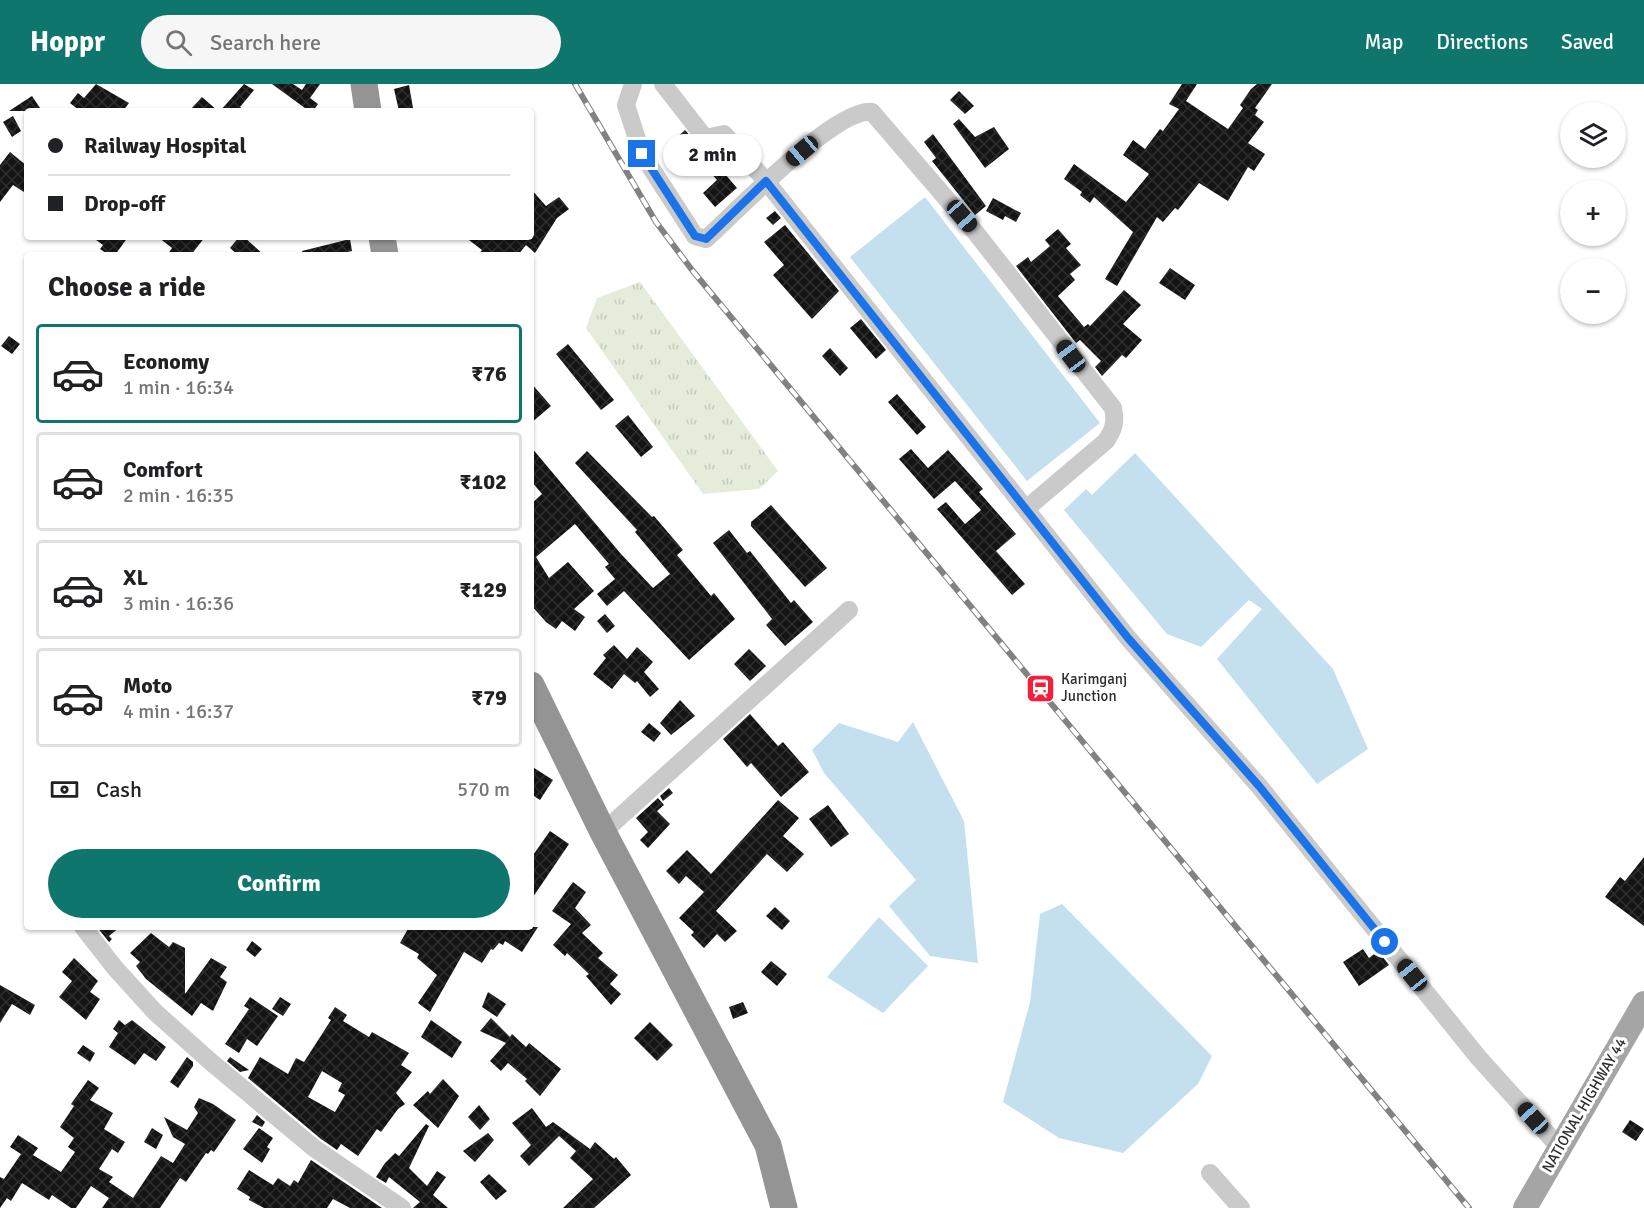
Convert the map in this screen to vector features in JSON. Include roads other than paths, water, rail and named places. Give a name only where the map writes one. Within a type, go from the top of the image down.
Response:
[{"type":"highway","points":[[364,84],[368,108]]},
{"type":"highway","points":[[534,691],[603,832],[768,1145],[784,1208]]},
{"type":"main road","name":"NATIONAL HIGHWAY 44","points":[[1525,1208],[1644,1004]]},
{"type":"street","points":[[633,84],[626,105],[642,154],[695,236],[706,239],[766,181],[854,114],[872,112],[976,233],[1113,408],[1115,419],[1113,430],[1106,441],[1027,508]]},
{"type":"street","points":[[663,84],[705,138],[724,134],[766,181],[1128,638],[1259,786],[1478,1057],[1560,1148]]},
{"type":"street","points":[[603,832],[849,610]]},
{"type":"street","points":[[86,930],[115,968],[155,1012],[211,1062],[314,1149],[402,1208]]},
{"type":"street","points":[[1210,1173],[1241,1208]]},
{"type":"water","points":[[925,197],[1100,423],[1027,481],[850,257]]},
{"type":"water","points":[[1135,453],[1333,669],[1368,749],[1317,784],[1217,659],[1262,609],[1249,600],[1201,647],[1167,634],[1064,510],[1086,489],[1092,495]]},
{"type":"water","points":[[913,722],[964,821],[978,963],[930,956],[889,906],[916,880],[824,773],[812,750],[839,723],[898,742]]},
{"type":"water","points":[[1062,904],[1212,1056],[1198,1084],[1123,1153],[1059,1138],[1003,1102],[1030,1002],[1040,914]]},
{"type":"water","points":[[879,917],[928,966],[883,1013],[827,977]]},
{"type":"railway","points":[[575,84],[656,222],[692,270],[1469,1208]]},
{"type":"place","name":"Karimganj Junction","points":[[1040,688]]}]
